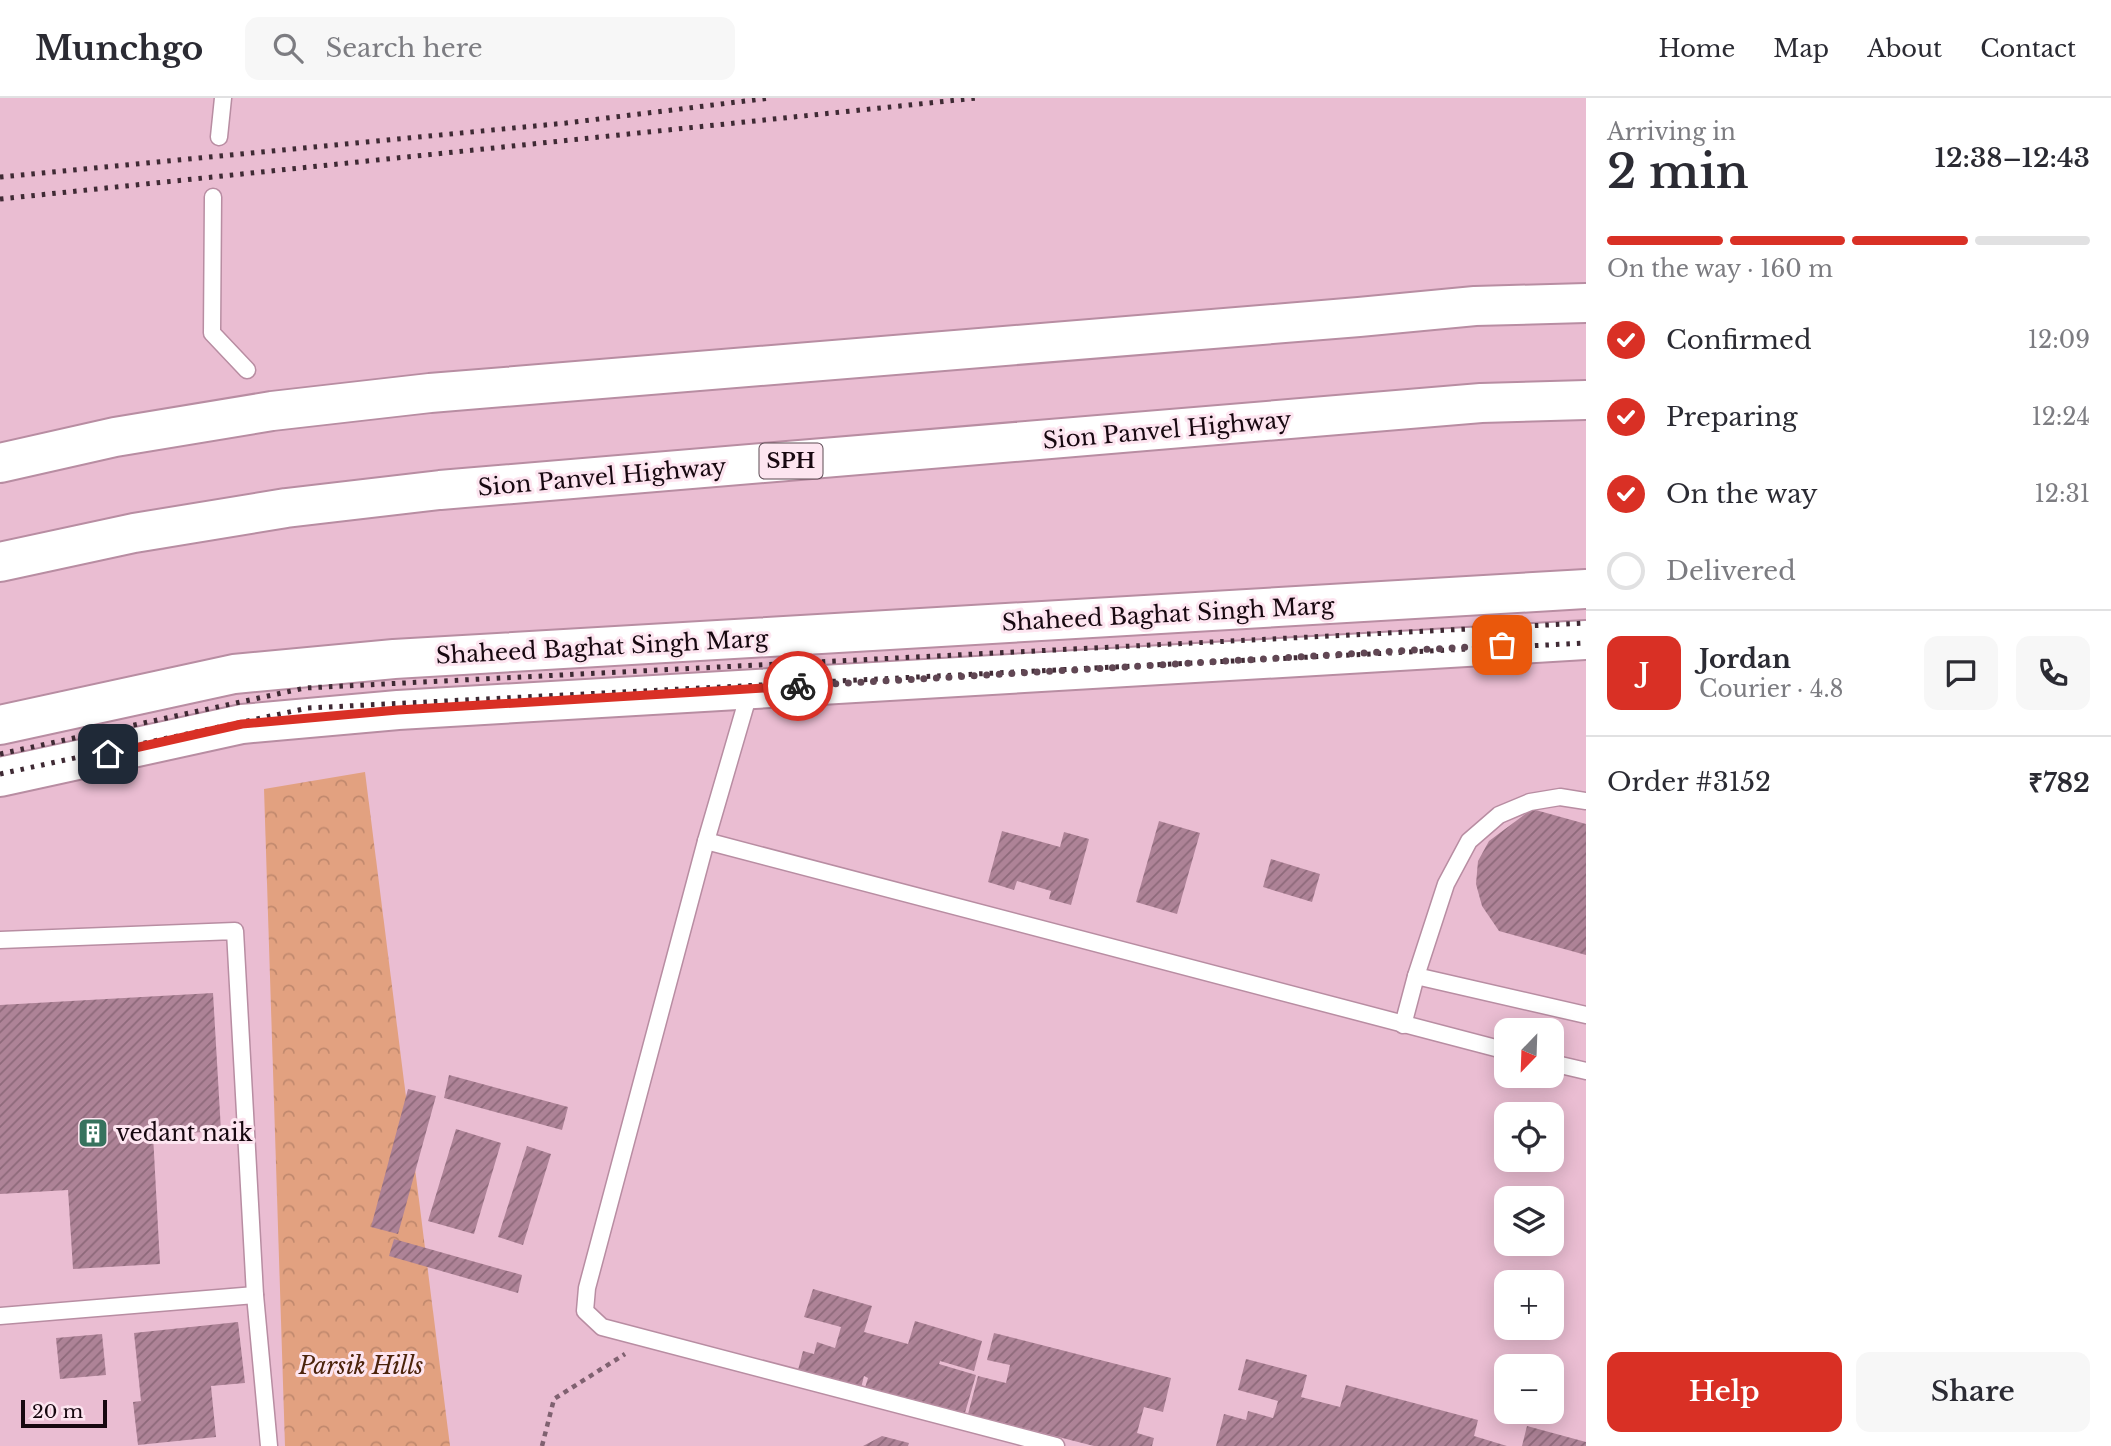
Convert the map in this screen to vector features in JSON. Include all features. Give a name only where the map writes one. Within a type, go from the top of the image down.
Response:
[{"type":"main road","points":[[0,463],[115,437],[272,411],[430,393],[1475,306],[1586,303]]},
{"type":"main road","name":"Sion Panvel Highway","points":[[0,562],[134,533],[286,508],[440,490],[1481,403],[1586,400]]},
{"type":"main road","name":"Shaheed Baghat Singh Marg","points":[[0,725],[234,674],[394,659],[1586,589]]},
{"type":"main road","points":[[0,778],[242,724],[398,710],[1586,640]]},
{"type":"lane","points":[[219,137],[223,98]]},
{"type":"lane","points":[[213,197],[212,333],[247,370]]},
{"type":"lane","points":[[750,689],[706,841],[587,1288],[586,1311],[602,1327],[1056,1446]]},
{"type":"lane","points":[[1403,1025],[1446,884],[1469,841],[1499,815],[1530,802],[1560,797],[1586,801]]},
{"type":"lane","points":[[706,841],[1494,1048]]},
{"type":"lane","points":[[0,940],[235,931],[255,1295],[269,1446]]},
{"type":"lane","points":[[1416,976],[1586,1015]]},
{"type":"lane","points":[[1564,1066],[1586,1071]]},
{"type":"lane","points":[[0,1316],[255,1295]]},
{"type":"path","points":[[542,1446],[554,1399],[649,1340]]},
{"type":"green space","name":"Parsik Hills","points":[[365,772],[450,1446],[285,1446],[264,789]]},
{"type":"building","points":[[1532,809],[1586,824],[1586,955],[1499,931],[1482,906],[1476,884],[1478,861],[1489,841]]},
{"type":"building","points":[[1159,821],[1200,833],[1177,914],[1136,902]]},
{"type":"building","points":[[1002,831],[1060,847],[1064,832],[1089,839],[1071,905],[1049,899],[1051,891],[1017,881],[1014,890],[988,882]]},
{"type":"building","points":[[1271,859],[1320,874],[1312,902],[1263,887]]},
{"type":"building","name":"vedant naik","points":[[213,993],[221,1131],[153,1135],[160,1264],[73,1269],[68,1190],[0,1194],[0,1005]]},
{"type":"building","points":[[449,1075],[568,1107],[562,1130],[444,1098]]},
{"type":"building","points":[[408,1089],[436,1096],[398,1234],[371,1227]]},
{"type":"building","points":[[456,1129],[501,1143],[474,1234],[428,1221]]},
{"type":"building","points":[[527,1146],[551,1154],[523,1245],[498,1237]]},
{"type":"building","points":[[394,1239],[522,1275],[518,1293],[389,1256]]},
{"type":"building","points":[[813,1289],[872,1306],[864,1332],[908,1344],[915,1321],[982,1341],[974,1371],[940,1361],[939,1364],[976,1375],[962,1423],[863,1394],[868,1378],[864,1376],[861,1388],[798,1370],[803,1351],[814,1354],[817,1342],[835,1348],[841,1327],[804,1317]]},
{"type":"building","points":[[238,1322],[245,1383],[211,1386],[216,1437],[138,1445],[133,1402],[141,1401],[134,1333]]},
{"type":"building","points":[[994,1333],[1171,1378],[1163,1412],[1144,1407],[1137,1433],[1154,1438],[1152,1446],[1094,1446],[968,1414],[978,1376],[1006,1383],[1010,1365],[987,1360]]},
{"type":"building","points":[[102,1334],[106,1375],[60,1379],[56,1338]]},
{"type":"building","points":[[1246,1359],[1307,1375],[1301,1397],[1340,1407],[1346,1385],[1478,1420],[1474,1436],[1507,1446],[1216,1446],[1224,1414],[1246,1420],[1248,1411],[1273,1418],[1278,1401],[1238,1390]]},
{"type":"building","points":[[1527,1426],[1586,1442],[1586,1446],[1522,1446]]},
{"type":"building","points":[[882,1436],[909,1443],[908,1446],[863,1446]]},
{"type":"railway","points":[[0,177],[566,123],[770,98]]},
{"type":"railway","points":[[0,199],[977,98]]},
{"type":"railway","points":[[0,754],[305,688],[1586,623]]},
{"type":"railway","points":[[0,774],[308,708],[1586,643]]},
{"type":"way so far","points":[[798,686],[1502,645]]},
{"type":"place","name":"vedant naik","points":[[93,1133]]},
{"type":"route","points":[[108,754],[242,724],[398,710],[798,686]]}]
